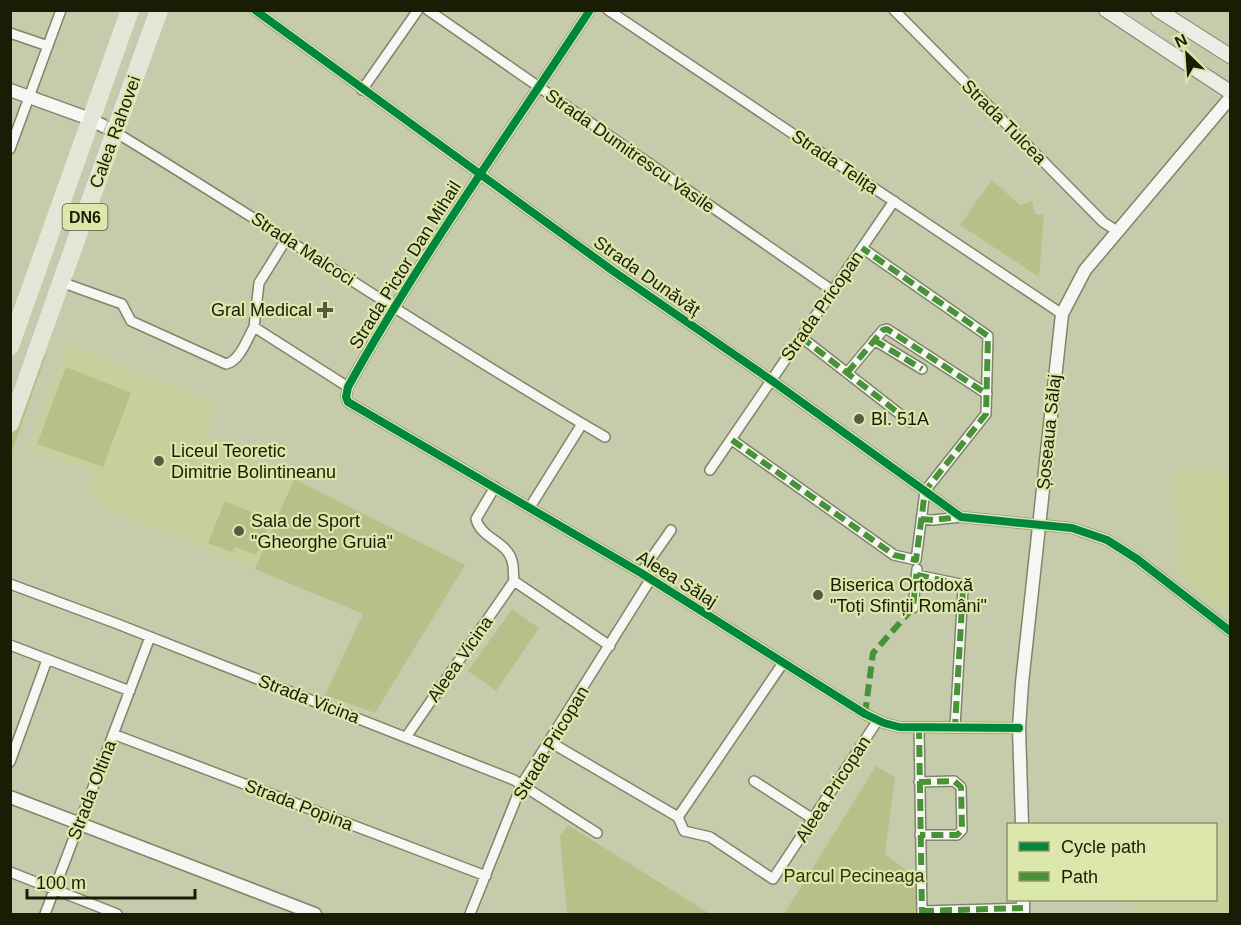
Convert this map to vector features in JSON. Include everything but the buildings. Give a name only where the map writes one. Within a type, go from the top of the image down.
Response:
[{"type":"main road","name":"Calea Rahovei","points":[[10,345],[130,10]]},
{"type":"main road","name":"Calea Rahovei","points":[[10,423],[159,10]]},
{"type":"main road","points":[[1106,10],[1230,92]]},
{"type":"main road","points":[[1158,10],[1230,56]]},
{"type":"street","points":[[10,149],[61,10]]},
{"type":"street","name":"Strada Dunăvăț","points":[[255,10],[613,271],[771,380],[961,517]]},
{"type":"street","points":[[362,90],[418,10]]},
{"type":"street","name":"Strada Dumitrescu Vasile","points":[[428,10],[833,291]]},
{"type":"street","name":"Strada Pictor Dan Mihail","points":[[348,387],[480,174],[590,10]]},
{"type":"street","name":"Strada Telița","points":[[608,10],[1062,314]]},
{"type":"street","name":"Strada Tulcea","points":[[894,10],[1102,222],[1117,231]]},
{"type":"street","points":[[10,33],[48,46]]},
{"type":"street","points":[[10,90],[90,119],[115,132]]},
{"type":"street","name":"Șoseaua Sălaj","points":[[1022,823],[1020,728],[1022,683],[1062,314],[1085,270],[1230,98]]},
{"type":"street","name":"Strada Malcoci","points":[[115,132],[605,437]]},
{"type":"street","name":"Strada Pricopan","points":[[710,470],[894,201]]},
{"type":"street","points":[[61,282],[122,304],[131,321],[226,364],[236,358],[254,327],[259,283],[287,238]]},
{"type":"street","points":[[862,248],[988,336],[986,414],[925,491],[918,534],[913,608]]},
{"type":"street","name":"Aleea Sălaj","points":[[254,327],[348,387],[346,397],[348,402],[641,573],[878,720],[899,727],[1020,728]]},
{"type":"street","points":[[847,373],[883,330],[887,329],[987,394]]},
{"type":"street","points":[[801,337],[910,422]]},
{"type":"street","points":[[874,340],[922,369]]},
{"type":"street","points":[[530,507],[582,424]]},
{"type":"street","points":[[732,440],[894,555],[916,560]]},
{"type":"street","points":[[495,487],[476,519],[482,531],[507,549],[513,562],[514,580],[610,646]]},
{"type":"street","points":[[921,519],[961,517],[1039,524],[1072,528],[1107,540],[1137,559],[1230,630]]},
{"type":"street","points":[[641,573],[670,530]]},
{"type":"street","points":[[917,575],[960,584],[963,589],[955,727]]},
{"type":"street","name":"Aleea Vicina","points":[[406,737],[514,580]]},
{"type":"street","name":"Strada Pricopan","points":[[470,915],[522,784],[650,580]]},
{"type":"street","name":"Strada Vicina","points":[[10,584],[522,784],[597,833]]},
{"type":"street","name":"Strada Oltina","points":[[45,915],[150,637]]},
{"type":"street","points":[[10,645],[47,660],[131,687]]},
{"type":"street","points":[[10,762],[47,660]]},
{"type":"street","points":[[678,817],[783,663]]},
{"type":"street","name":"Aleea Pricopan","points":[[550,742],[678,817],[684,831],[710,837],[773,879],[878,720]]},
{"type":"street","points":[[919,727],[922,913],[1023,908]]},
{"type":"street","name":"Strada Popina","points":[[113,734],[486,876]]},
{"type":"street","points":[[754,781],[813,819]]},
{"type":"street","points":[[919,782],[954,781],[958,783],[961,787],[962,819],[962,830],[957,835],[920,835]]},
{"type":"street","points":[[10,797],[315,915]]},
{"type":"street","points":[[10,872],[117,915]]},
{"type":"shaded area","name":"Liceul Teoretic Dimitrie Bolintineanu","points":[[69,344],[218,404],[205,434],[234,451],[294,479],[255,569],[101,507],[103,501],[92,496],[94,491],[89,489],[94,473],[28,449]]},
{"type":"shaded area","points":[[1173,468],[1230,471],[1230,604],[1224,612],[1179,578]]},
{"type":"shaded area","points":[[1230,824],[1230,914],[1136,914],[1131,901],[1217,901],[1217,829]]},
{"type":"green space","points":[[992,180],[1020,205],[1032,201],[1035,214],[1044,215],[1039,277],[960,225]]},
{"type":"green space","points":[[41,354],[46,355],[11,454],[10,438]]},
{"type":"green space","points":[[66,367],[131,393],[103,467],[37,444]]},
{"type":"green space","points":[[294,479],[465,565],[375,713],[325,695],[363,614],[255,569]]},
{"type":"green space","name":"Sala de Sport \"Gheorghe Gruia\"","points":[[225,501],[271,520],[256,555],[235,547],[232,552],[208,543]]},
{"type":"green space","points":[[512,609],[539,628],[496,691],[468,671]]},
{"type":"green space","name":"Parcul Pecineaga","points":[[876,766],[895,777],[885,854],[921,881],[921,914],[784,914]]},
{"type":"green space","points":[[568,825],[711,914],[567,914],[560,836]]},
{"type":"tram line","points":[[10,398],[147,10]]},
{"type":"tram line","points":[[1121,10],[1230,81]]},
{"type":"marked path","points":[[732,440],[894,555],[916,560],[925,491],[986,414],[988,336],[862,248]]},
{"type":"marked path","points":[[847,373],[883,330],[887,329],[987,394]]},
{"type":"marked path","points":[[801,337],[910,422]]},
{"type":"marked path","points":[[874,340],[922,369]]},
{"type":"marked path","points":[[921,519],[960,517]]},
{"type":"marked path","points":[[865,714],[873,653],[913,608],[917,569]]},
{"type":"marked path","points":[[917,575],[960,584],[963,589],[955,727]]},
{"type":"marked path","points":[[919,727],[922,914]]},
{"type":"marked path","points":[[919,782],[954,781],[961,787],[962,830],[957,835],[920,835]]},
{"type":"marked path","points":[[922,911],[1023,908]]},
{"type":"cycle path","points":[[255,10],[613,271],[771,380],[961,517],[1072,528],[1107,540],[1137,559],[1230,631]]},
{"type":"cycle path","points":[[590,10],[405,291],[348,387],[346,397],[348,402],[641,573],[865,714],[899,727],[1019,728]]},
{"type":"place","name":"Gral Medical","points":[[325,310]]},
{"type":"place","name":"Bl. 51A","points":[[859,419]]},
{"type":"place","name":"Liceul Teoretic Dimitrie Bolintineanu","points":[[159,461]]},
{"type":"place","name":"Sala de Sport \"Gheorghe Gruia\"","points":[[239,531]]},
{"type":"place","name":"Biserica Ortodoxă \"Toți Sfinții Români\"","points":[[818,595]]}]
